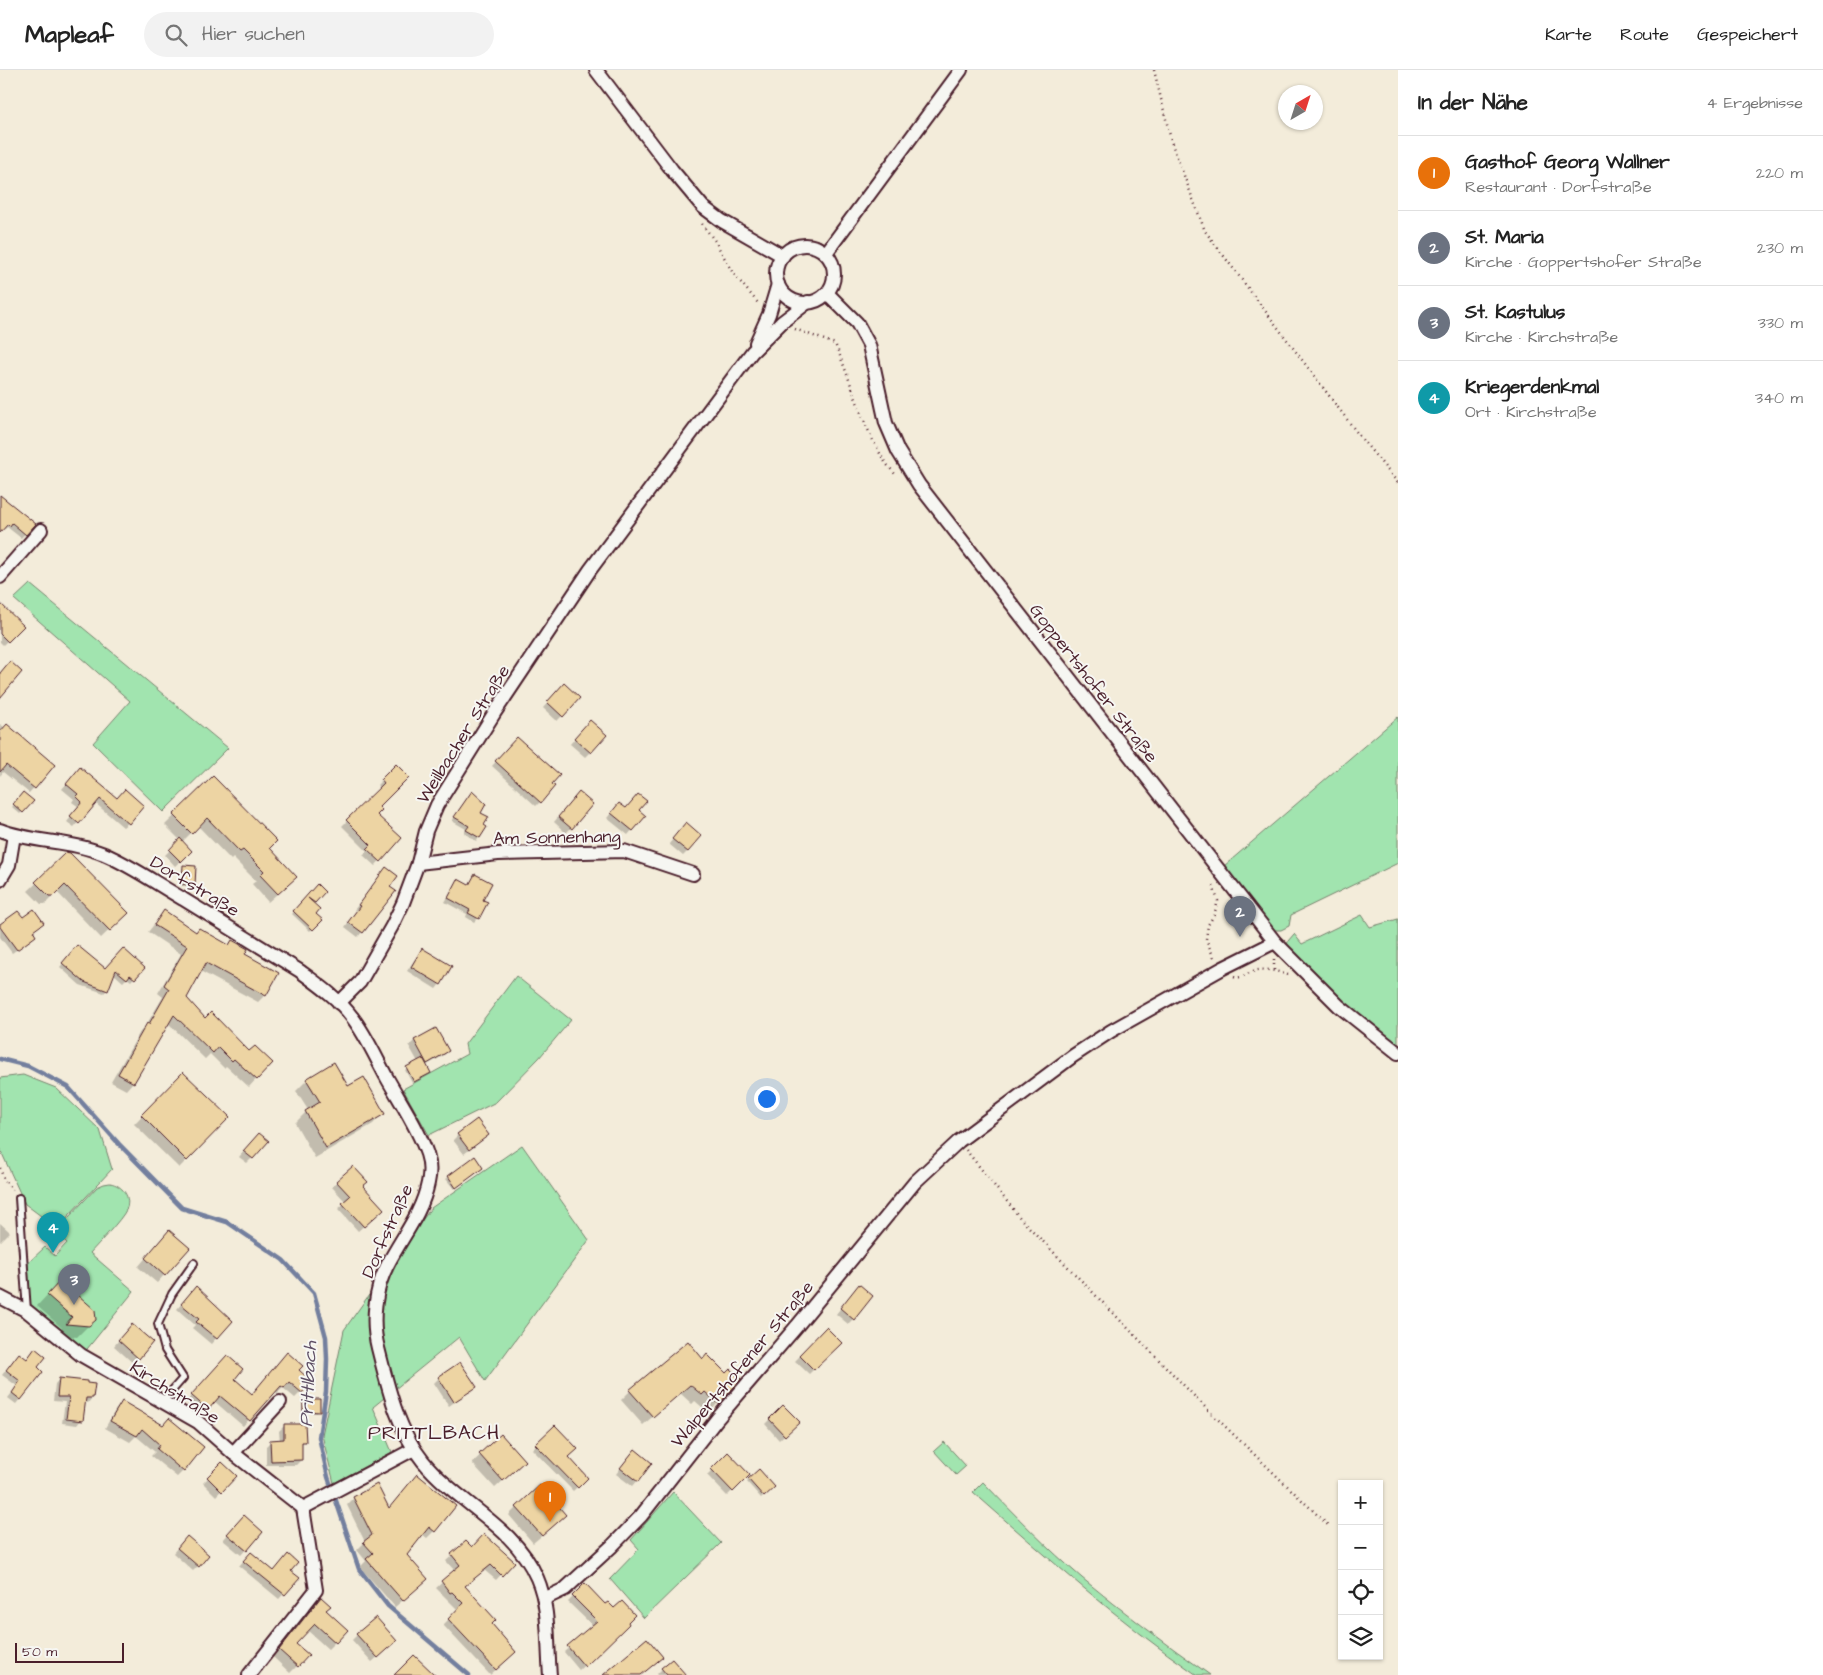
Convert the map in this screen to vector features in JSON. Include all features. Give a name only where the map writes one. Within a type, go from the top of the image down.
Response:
[{"type":"street","points":[[596,70],[672,170],[703,207],[722,221],[783,256]]},
{"type":"street","points":[[826,253],[961,70]]},
{"type":"street","points":[[808,245],[817,247],[826,253],[834,268],[832,286],[827,293],[816,301],[808,302],[798,302],[787,297],[778,284],[776,274],[778,264],[789,249],[808,245]]},
{"type":"street","points":[[752,352],[769,314],[778,284]]},
{"type":"street","name":"Goppertshofer Straße","points":[[827,293],[856,323],[870,345],[886,423],[898,451],[919,485],[1275,942],[1339,1006],[1398,1053]]},
{"type":"street","points":[[752,352],[782,322],[808,302]]},
{"type":"street","name":"Weilbacher Straße","points":[[339,1003],[360,982],[388,934],[403,904],[418,863],[426,831],[437,805],[495,712],[590,570],[752,352]]},
{"type":"street","points":[[0,577],[40,530]]},
{"type":"street","name":"Dorfstraße","points":[[0,830],[14,836],[67,843],[105,854],[137,871],[300,971],[325,989],[353,1018],[414,1128],[428,1156],[430,1170],[424,1197],[417,1214],[387,1266],[376,1300],[375,1327],[377,1346],[395,1409],[403,1429],[414,1448],[437,1475],[500,1527],[524,1554],[537,1577],[544,1599],[550,1675]]},
{"type":"street","points":[[0,880],[9,864],[14,836]]},
{"type":"street","name":"Am Sonnenhang","points":[[418,863],[498,854],[624,851],[693,874]]},
{"type":"street","name":"Walpertshofener Straße","points":[[544,1599],[565,1589],[612,1546],[641,1516],[717,1419],[797,1326],[915,1182],[959,1141],[1073,1056],[1111,1031],[1223,968],[1275,942]]},
{"type":"street","name":"Kirchstraße","points":[[0,1298],[27,1310],[81,1355],[198,1422],[233,1453],[303,1508]]},
{"type":"street","points":[[233,1453],[280,1402]]},
{"type":"street","points":[[249,1675],[316,1590],[303,1508],[414,1448]]},
{"type":"lane","points":[[19,1198],[27,1310]]},
{"type":"lane","points":[[162,1402],[183,1378],[166,1350],[158,1324],[172,1294],[194,1263]]},
{"type":"path","points":[[1154,70],[1172,144],[1205,231],[1361,438],[1398,483]]},
{"type":"path","points":[[1223,968],[1230,977],[1239,978],[1254,970],[1274,970],[1290,976]]},
{"type":"path","points":[[959,1141],[1021,1219],[1208,1410],[1329,1526]]},
{"type":"path","points":[[0,1168],[4,1180],[19,1198]]},
{"type":"green space","points":[[30,584],[228,748],[163,812],[93,743],[130,701],[14,599]]},
{"type":"green space","points":[[1398,717],[1398,863],[1291,915],[1289,926],[1281,930],[1273,930],[1224,866]]},
{"type":"green space","points":[[1362,915],[1370,927],[1398,919],[1398,1045],[1343,1001],[1287,947],[1288,941],[1294,934],[1302,944]]},
{"type":"green space","points":[[516,976],[571,1020],[539,1058],[496,1102],[429,1135],[403,1089],[467,1054],[465,1044]]},
{"type":"green space","points":[[23,1075],[56,1088],[100,1130],[112,1169],[57,1228],[25,1204],[0,1149],[0,1078]]},
{"type":"green space","points":[[522,1145],[589,1240],[485,1381],[459,1337],[373,1407],[392,1452],[334,1483],[322,1435],[344,1330],[431,1208]]},
{"type":"green space","points":[[110,1183],[118,1186],[125,1192],[128,1205],[110,1232],[90,1253],[134,1291],[83,1354],[30,1310],[28,1263],[45,1247],[55,1256],[67,1243],[55,1232],[97,1187]]},
{"type":"green space","points":[[944,1442],[966,1466],[956,1475],[934,1451]]},
{"type":"green space","points":[[983,1482],[1019,1519],[1082,1578],[1145,1628],[1210,1675],[1197,1675],[1167,1654],[1055,1564],[973,1492]]},
{"type":"green space","points":[[673,1492],[721,1543],[644,1618],[610,1579],[639,1549],[631,1540]]},
{"type":"building","points":[[0,495],[36,524],[26,535],[12,523],[10,526],[8,524],[0,533]]},
{"type":"building","points":[[0,603],[24,626],[8,642],[0,634]]},
{"type":"building","points":[[10,661],[22,672],[0,698],[0,673]]},
{"type":"building","points":[[564,683],[580,698],[563,717],[547,702]]},
{"type":"building","points":[[590,720],[607,735],[591,753],[574,738]]},
{"type":"building","points":[[7,724],[55,765],[35,789],[6,765],[0,772],[0,732]]},
{"type":"building","points":[[517,737],[560,775],[552,784],[555,786],[541,803],[495,761]]},
{"type":"building","points":[[396,764],[409,777],[379,807],[382,810],[377,815],[402,838],[381,862],[367,849],[371,845],[346,820],[384,783],[381,779]]},
{"type":"building","points":[[80,767],[117,798],[125,789],[144,806],[129,824],[100,799],[79,824],[70,816],[82,802],[76,796],[78,794],[66,784]]},
{"type":"building","points":[[213,776],[277,841],[270,848],[297,877],[278,894],[260,875],[264,871],[243,850],[240,852],[207,818],[192,834],[173,815]]},
{"type":"building","points":[[472,791],[486,804],[481,813],[489,817],[484,825],[487,827],[480,838],[466,830],[469,826],[454,817]]},
{"type":"building","points":[[23,792],[34,801],[23,813],[13,804]]},
{"type":"building","points":[[579,792],[593,804],[572,829],[558,817]]},
{"type":"building","points":[[638,794],[647,801],[639,810],[646,816],[633,831],[611,813],[619,803],[626,808]]},
{"type":"building","points":[[686,822],[702,836],[688,852],[672,839]]},
{"type":"building","points":[[180,838],[192,851],[181,862],[169,850]]},
{"type":"building","points":[[66,852],[70,853],[129,913],[110,931],[65,885],[54,896],[49,896],[35,882]]},
{"type":"building","points":[[183,865],[196,866],[195,885],[182,884]]},
{"type":"building","points":[[386,867],[398,876],[390,887],[396,891],[363,933],[348,922]]},
{"type":"building","points":[[475,874],[492,883],[483,900],[488,902],[479,919],[468,913],[470,910],[448,898],[458,879],[469,885]]},
{"type":"building","points":[[317,884],[325,892],[315,903],[308,898],[320,909],[316,914],[323,920],[313,930],[293,911]]},
{"type":"building","points":[[34,909],[44,923],[33,931],[36,936],[17,950],[0,927],[0,924],[18,911],[23,917]]},
{"type":"building","points":[[164,910],[196,932],[199,928],[229,945],[232,940],[248,949],[245,954],[279,973],[266,996],[206,963],[187,998],[205,1018],[211,1012],[249,1051],[255,1046],[273,1063],[257,1080],[234,1059],[232,1061],[218,1047],[213,1053],[174,1015],[134,1083],[118,1074],[169,989],[164,985],[187,946],[154,925]]},
{"type":"building","points":[[77,945],[105,968],[123,948],[145,968],[135,979],[130,975],[127,979],[116,970],[108,991],[84,982],[62,963]]},
{"type":"building","points":[[422,948],[452,966],[441,985],[411,967]]},
{"type":"building","points":[[436,1028],[449,1051],[427,1064],[414,1040]]},
{"type":"building","points":[[423,1058],[431,1073],[414,1082],[406,1067]]},
{"type":"building","points":[[334,1062],[348,1086],[364,1077],[385,1114],[326,1148],[305,1111],[320,1102],[306,1079]]},
{"type":"building","points":[[183,1072],[230,1117],[187,1161],[141,1115]]},
{"type":"building","points":[[477,1119],[489,1135],[469,1150],[457,1134]]},
{"type":"building","points":[[259,1133],[269,1141],[253,1159],[243,1151]]},
{"type":"building","points":[[475,1156],[483,1168],[456,1188],[448,1176]]},
{"type":"building","points":[[353,1166],[368,1182],[363,1186],[384,1209],[364,1227],[342,1203],[350,1196],[336,1181]]},
{"type":"building","points":[[169,1230],[190,1248],[165,1276],[145,1258]]},
{"type":"building","points":[[61,1280],[95,1310],[96,1320],[89,1326],[66,1324],[72,1317],[47,1295]]},
{"type":"building","points":[[859,1284],[873,1296],[854,1320],[840,1308]]},
{"type":"building","points":[[196,1286],[233,1321],[217,1339],[196,1322],[199,1319],[181,1304]]},
{"type":"building","points":[[132,1324],[153,1342],[139,1359],[118,1340]]},
{"type":"building","points":[[826,1327],[842,1343],[814,1370],[799,1355]]},
{"type":"building","points":[[688,1341],[703,1359],[707,1354],[726,1373],[730,1369],[741,1379],[719,1404],[705,1392],[702,1395],[690,1385],[653,1417],[629,1390]]},
{"type":"building","points":[[35,1348],[46,1357],[38,1367],[43,1372],[21,1400],[12,1393],[20,1381],[6,1370],[19,1353],[27,1359]]},
{"type":"building","points":[[287,1352],[303,1366],[299,1370],[311,1381],[302,1393],[289,1382],[284,1388],[281,1386],[250,1421],[220,1396],[208,1410],[191,1395],[227,1355],[243,1369],[235,1379],[252,1394]]},
{"type":"building","points":[[460,1362],[477,1387],[454,1402],[438,1377]]},
{"type":"building","points":[[59,1378],[87,1381],[87,1383],[95,1384],[93,1398],[86,1398],[83,1421],[66,1419],[69,1397],[57,1397]]},
{"type":"building","points":[[303,1399],[320,1399],[320,1412],[303,1411]]},
{"type":"building","points":[[122,1401],[163,1425],[169,1418],[204,1447],[184,1472],[157,1449],[160,1445],[142,1429],[137,1436],[110,1421]]},
{"type":"building","points":[[783,1405],[800,1422],[785,1436],[769,1419]]},
{"type":"building","points":[[284,1424],[305,1424],[306,1442],[302,1442],[302,1460],[271,1461],[270,1440],[284,1439]]},
{"type":"building","points":[[555,1425],[578,1449],[569,1457],[588,1478],[578,1488],[535,1444]]},
{"type":"building","points":[[501,1434],[525,1461],[503,1481],[479,1454]]},
{"type":"building","points":[[635,1449],[652,1463],[638,1482],[620,1468]]},
{"type":"building","points":[[728,1452],[750,1475],[733,1492],[711,1469]]},
{"type":"building","points":[[222,1462],[237,1476],[222,1492],[207,1477]]},
{"type":"building","points":[[759,1469],[775,1487],[764,1497],[748,1479]]},
{"type":"building","points":[[417,1474],[456,1506],[435,1532],[429,1527],[407,1555],[428,1579],[403,1601],[366,1559],[373,1553],[363,1542],[372,1535],[353,1497],[377,1484],[389,1508]]},
{"type":"building","points":[[540,1485],[566,1515],[542,1536],[516,1507]]},
{"type":"building","points":[[244,1515],[263,1532],[247,1551],[227,1534]]},
{"type":"building","points":[[484,1534],[515,1562],[502,1576],[491,1565],[465,1586],[496,1620],[492,1624],[516,1652],[496,1670],[448,1619],[463,1603],[452,1592],[450,1593],[441,1581],[460,1565],[451,1554],[466,1541],[472,1547]]},
{"type":"building","points":[[187,1536],[209,1555],[199,1567],[177,1548]]},
{"type":"building","points":[[251,1552],[274,1571],[288,1554],[298,1563],[291,1571],[300,1578],[285,1595],[243,1561]]},
{"type":"building","points":[[585,1583],[605,1604],[608,1602],[614,1608],[622,1601],[635,1615],[628,1622],[629,1624],[585,1667],[567,1646],[597,1621],[572,1596]]},
{"type":"building","points":[[321,1597],[331,1606],[326,1610],[348,1630],[336,1643],[315,1624],[296,1644],[309,1655],[298,1667],[279,1650]]},
{"type":"building","points":[[376,1617],[397,1641],[378,1658],[356,1634]]},
{"type":"building","points":[[647,1638],[663,1657],[641,1675],[603,1675]]},
{"type":"building","points":[[414,1655],[435,1675],[394,1675]]},
{"type":"building","points":[[672,1659],[686,1675],[667,1675],[661,1668]]},
{"type":"waterway","name":"Prittlbach","points":[[0,1059],[28,1066],[68,1087],[119,1144],[182,1208],[227,1222],[283,1260],[314,1293],[326,1337],[327,1359],[326,1392],[319,1437],[328,1477],[359,1569],[388,1606],[469,1675]]},
{"type":"place","name":"St. Maria","points":[[1240,937]]},
{"type":"place","name":"Kriegerdenkmal","points":[[53,1253]]},
{"type":"place","name":"St. Kastulus","points":[[74,1305]]},
{"type":"place","name":"Gasthof Georg Wallner","points":[[550,1522]]},
{"type":"district","name":"PRITTLBACH","points":[[434,1432]]}]
